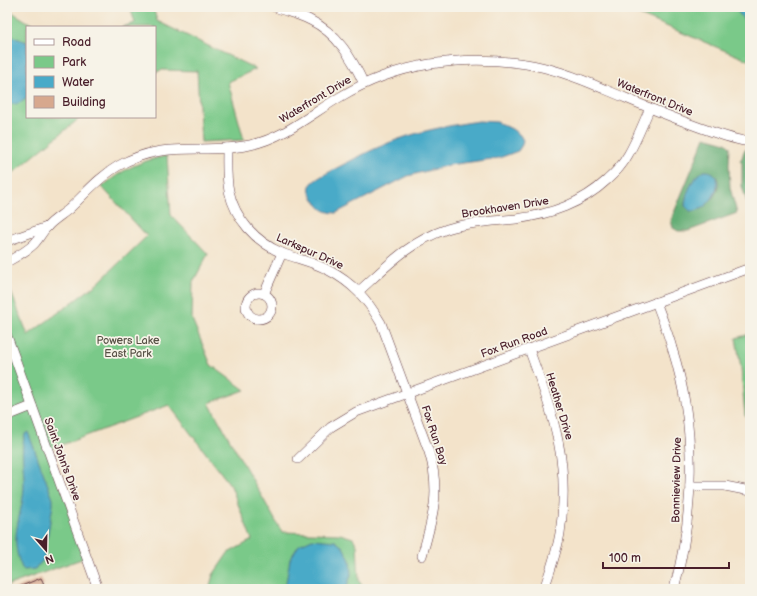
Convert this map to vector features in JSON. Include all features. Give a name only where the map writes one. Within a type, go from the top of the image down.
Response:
[{"type":"street","points":[[275,7],[310,20],[335,38],[346,50],[364,84]]},
{"type":"street","name":"Waterfront Drive","points":[[7,262],[35,244],[47,227],[68,210],[107,173],[133,158],[166,150],[227,148],[250,145],[277,136],[342,95],[364,84],[392,73],[433,64],[458,60],[506,62],[549,68],[575,77],[695,126],[750,142]]},
{"type":"street","name":"Brookhaven Drive","points":[[359,291],[401,253],[417,242],[433,234],[450,228],[539,215],[577,202],[597,190],[616,172],[628,155],[650,108]]},
{"type":"street","name":"Larkspur Drive","points":[[227,148],[229,190],[235,209],[245,226],[269,246],[282,253],[327,269],[343,278],[359,291],[372,307],[381,323],[408,393]]},
{"type":"street","name":"Waterfront Drive","points":[[7,241],[47,227]]},
{"type":"street","points":[[264,294],[282,253]]},
{"type":"street","name":"Fox Run Road","points":[[298,459],[330,427],[356,412],[750,268]]},
{"type":"street","name":"Bonnieview Drive","points":[[656,302],[673,349],[686,411],[690,448],[688,522],[684,551],[674,589]]},
{"type":"street","name":"Saint John's Drive","points":[[7,336],[98,589]]},
{"type":"street","name":"Heather Drive","points":[[529,349],[551,410],[556,429],[564,476],[564,495],[560,534],[544,589]]},
{"type":"street","name":"Fox Run Bay","points":[[408,393],[434,467],[435,500],[432,520],[422,556]]},
{"type":"street","points":[[7,416],[32,406]]},
{"type":"street","points":[[690,486],[725,486],[750,491]]},
{"type":"green space","points":[[130,7],[153,7],[157,21],[256,69],[228,82],[244,140],[201,142],[197,71],[162,70],[156,72],[156,26],[125,26],[135,23]]},
{"type":"green space","points":[[599,7],[750,7],[750,61],[637,14]]},
{"type":"green space","points":[[7,9],[34,26],[26,26],[26,118],[80,118],[7,178]]},
{"type":"green space","points":[[705,137],[726,143],[730,147],[730,188],[737,213],[688,231],[678,231],[673,228],[671,220]],"holes":[[[706,171],[714,174],[717,179],[718,186],[716,193],[705,206],[698,210],[690,211],[685,206],[686,198],[701,173]]]},
{"type":"green space","points":[[750,148],[749,209],[742,186],[742,163],[740,160],[744,151]]},
{"type":"green space","name":"Powers Lake East Park","points":[[167,156],[171,215],[208,254],[193,282],[192,319],[211,365],[245,390],[209,403],[282,532],[340,534],[353,538],[357,545],[359,581],[364,589],[209,589],[213,575],[228,553],[252,540],[231,486],[169,405],[48,450],[87,557],[9,585],[7,588],[7,282],[28,335],[97,284],[147,236],[102,187],[124,171],[140,163]]},
{"type":"green space","points":[[750,334],[750,419],[745,416],[741,368],[736,338]]},
{"type":"water","points":[[734,7],[750,7],[750,26],[748,25]]},
{"type":"water","points":[[7,37],[13,37],[26,42],[26,99],[20,103],[7,103]]},
{"type":"water","points":[[479,121],[497,122],[512,129],[520,135],[523,140],[522,145],[518,151],[499,158],[449,165],[408,176],[336,213],[322,209],[311,194],[310,186],[317,179],[357,157],[390,142],[428,130]]},
{"type":"water","points":[[704,171],[712,172],[716,177],[716,191],[712,199],[706,205],[699,210],[690,211],[685,206],[688,191],[696,177]]},
{"type":"water","points":[[28,432],[53,499],[53,505],[44,559],[35,569],[24,570],[18,556],[16,535],[22,505],[24,483],[23,446],[25,434]]},
{"type":"water","points":[[312,539],[335,541],[343,547],[350,560],[351,575],[346,589],[285,589],[290,559],[299,545]]},
{"type":"building","points":[[41,578],[44,584],[40,586],[42,589],[14,589]]}]
